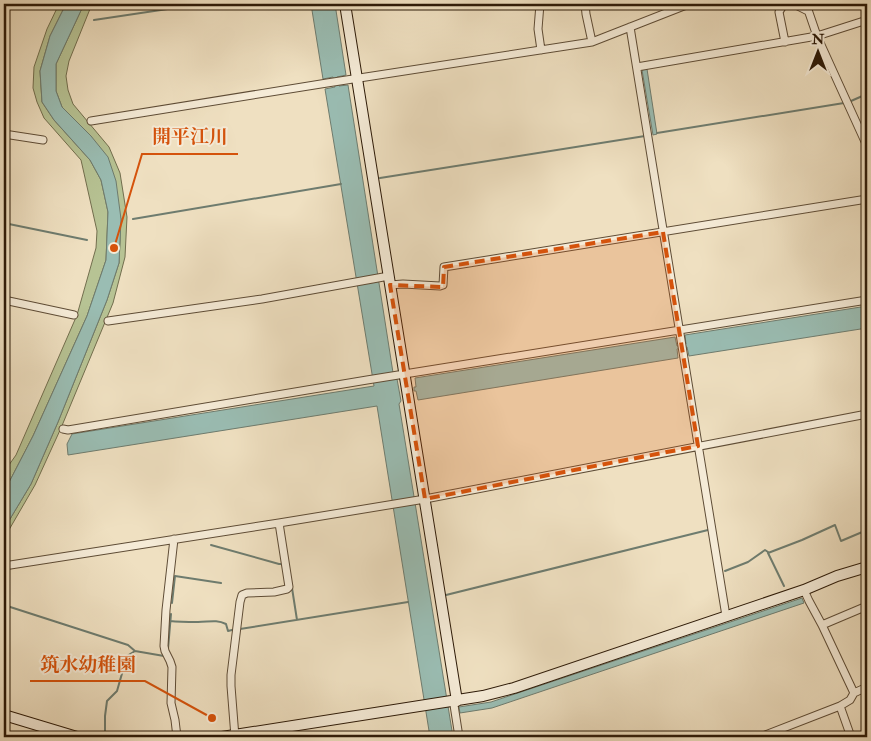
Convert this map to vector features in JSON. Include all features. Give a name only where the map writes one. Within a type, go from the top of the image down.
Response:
[{"type":"street","points":[[345,4],[352,79],[459,737]]},
{"type":"street","points":[[540,4],[538,29],[541,50]]},
{"type":"street","points":[[585,4],[592,42]]},
{"type":"street","points":[[91,121],[592,42],[689,4]]},
{"type":"street","points":[[784,4],[779,12],[784,42]]},
{"type":"street","points":[[794,4],[807,7],[817,36],[867,146]]},
{"type":"street","points":[[637,67],[817,36],[867,20]]},
{"type":"street","points":[[630,27],[726,616]]},
{"type":"street","points":[[4,134],[43,140]]},
{"type":"street","points":[[108,321],[262,299],[352,282],[386,280],[403,284],[440,286],[443,285],[444,267],[867,199]]},
{"type":"street","points":[[4,300],[74,314]]},
{"type":"street","points":[[62,429],[68,430],[867,300]]},
{"type":"street","points":[[4,566],[420,499],[867,414]]},
{"type":"street","points":[[235,736],[231,686],[242,595],[246,593],[274,592],[289,587],[279,523]]},
{"type":"street","points":[[174,539],[164,646],[172,667],[171,703],[177,737]]},
{"type":"street","points":[[222,737],[453,702],[514,688],[867,567]]},
{"type":"street","points":[[804,590],[808,602],[822,625],[854,693]]},
{"type":"street","points":[[822,625],[867,606]]},
{"type":"street","points":[[760,737],[840,706],[850,700],[854,693],[867,687]]},
{"type":"street","points":[[840,706],[851,737]]},
{"type":"street","points":[[4,715],[77,737]]},
{"type":"highlighted area","points":[[663,232],[698,446],[425,499],[390,285],[443,287],[444,267]]},
{"type":"green space","points":[[59,4],[66,4],[50,36],[40,71],[42,102],[54,120],[90,160],[101,180],[108,212],[106,260],[87,316],[33,436],[4,492],[4,472],[16,455],[77,315],[96,248],[97,231],[81,160],[44,118],[33,88],[34,67],[47,29]]},
{"type":"green space","points":[[84,4],[92,4],[69,61],[66,76],[68,90],[73,104],[109,147],[120,173],[127,217],[125,257],[113,303],[61,428],[35,485],[4,541],[4,529],[31,484],[58,422],[107,300],[119,263],[121,219],[91,136],[62,107],[56,91],[56,64]]},
{"type":"water","points":[[66,4],[84,4],[56,64],[56,91],[62,107],[91,136],[108,157],[116,181],[121,219],[119,263],[107,300],[58,422],[31,484],[4,529],[4,492],[33,436],[87,316],[106,260],[108,212],[101,180],[90,160],[54,120],[42,102],[40,71],[50,36]]},
{"type":"water","points":[[311,4],[335,4],[346,75],[337,77],[339,86],[348,85],[394,379],[397,379],[401,401],[399,404],[453,737],[430,737],[377,406],[68,455],[67,444],[72,434],[374,386],[325,89],[335,87],[333,77],[323,79]]},
{"type":"water","points":[[647,69],[657,134],[653,135],[642,70]]},
{"type":"water","points":[[867,306],[867,328],[689,356],[687,347],[677,349],[678,358],[418,400],[416,391],[414,391],[414,387],[416,387],[415,378],[675,337],[677,346],[686,344],[685,335]]},
{"type":"water","points":[[802,598],[804,603],[492,708],[460,713],[459,707],[491,702]]},
{"type":"waterway","points":[[94,20],[201,4]]},
{"type":"waterway","points":[[851,101],[867,94]]},
{"type":"waterway","points":[[657,133],[844,103]]},
{"type":"waterway","points":[[380,178],[645,136]]},
{"type":"waterway","points":[[133,219],[341,184]]},
{"type":"waterway","points":[[4,223],[87,240]]},
{"type":"waterway","points":[[784,586],[768,553],[835,525],[841,541],[867,530]]},
{"type":"waterway","points":[[446,595],[708,530]]},
{"type":"waterway","points":[[211,545],[282,564]]},
{"type":"waterway","points":[[725,571],[748,562],[765,550],[768,552]]},
{"type":"waterway","points":[[172,603],[175,576],[221,583]]},
{"type":"waterway","points":[[292,588],[297,620]]},
{"type":"waterway","points":[[240,629],[408,602]]},
{"type":"waterway","points":[[4,605],[128,645],[135,651]]},
{"type":"waterway","points":[[168,649],[171,614]]},
{"type":"waterway","points":[[170,621],[219,622],[226,624],[228,631],[232,630]]},
{"type":"waterway","points":[[107,737],[105,737],[107,701],[117,691],[127,656],[135,651],[164,656]]},
{"type":"place","name":"開平江川","points":[[114,248]]},
{"type":"place","name":"筑水幼稚園","points":[[212,718]]}]
